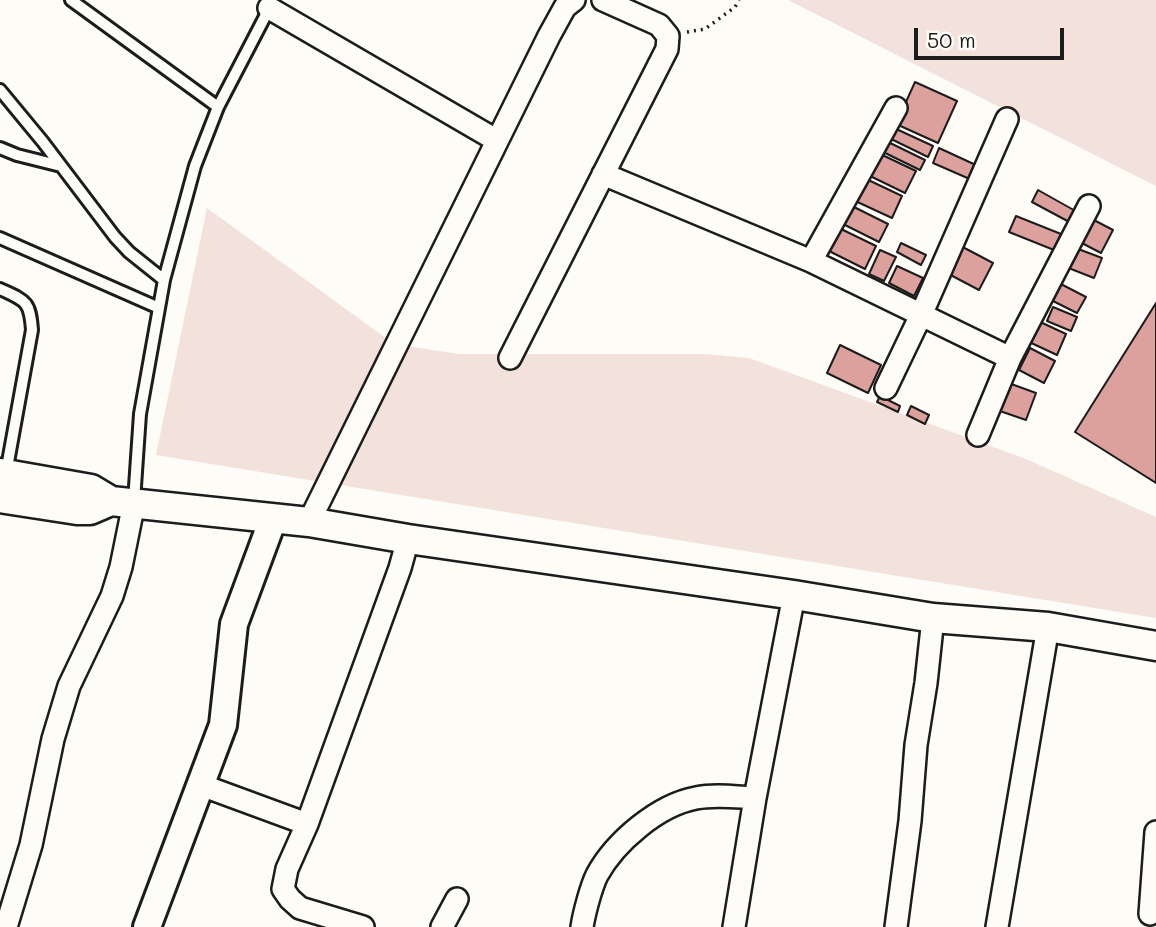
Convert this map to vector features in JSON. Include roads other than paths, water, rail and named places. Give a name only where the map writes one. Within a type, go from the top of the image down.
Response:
[{"type":"main road","points":[[2,482],[77,510],[90,510],[122,502],[309,522],[933,618],[1048,627],[1156,646]]},
{"type":"street","points":[[309,522],[496,140],[565,7],[575,0]]},
{"type":"street","points":[[510,358],[667,49],[668,36],[659,25],[603,0]]},
{"type":"street","points":[[271,4],[496,140]]},
{"type":"street","points":[[811,261],[896,108]]},
{"type":"street","points":[[886,388],[1007,120]]},
{"type":"street","points":[[603,174],[811,261],[1010,358]]},
{"type":"street","points":[[978,435],[1010,358],[1089,206]]},
{"type":"street","points":[[6,927],[31,845],[53,739],[69,686],[112,596],[121,567],[122,502]]},
{"type":"street","points":[[147,927],[223,725],[234,624],[273,519]]},
{"type":"street","points":[[363,927],[300,908],[284,889],[288,869],[307,824],[400,568],[408,539]]},
{"type":"street","points":[[734,927],[755,798],[794,595]]},
{"type":"street","points":[[896,927],[933,618]]},
{"type":"street","points":[[997,927],[1048,627]]},
{"type":"street","points":[[201,785],[307,824]]},
{"type":"street","points":[[582,927],[597,876],[619,845],[645,822],[669,807],[694,798],[755,798]]},
{"type":"street","points":[[1150,914],[1156,832]]},
{"type":"street","points":[[442,927],[457,899]]},
{"type":"lane","points":[[71,0],[218,107]]},
{"type":"lane","points":[[122,502],[164,280],[195,166],[218,107],[271,4]]},
{"type":"lane","points":[[0,90],[115,237],[164,280]]},
{"type":"lane","points":[[0,148],[61,166]]},
{"type":"lane","points":[[0,238],[159,308]]},
{"type":"lane","points":[[0,289],[28,304],[32,330],[2,482]]}]
